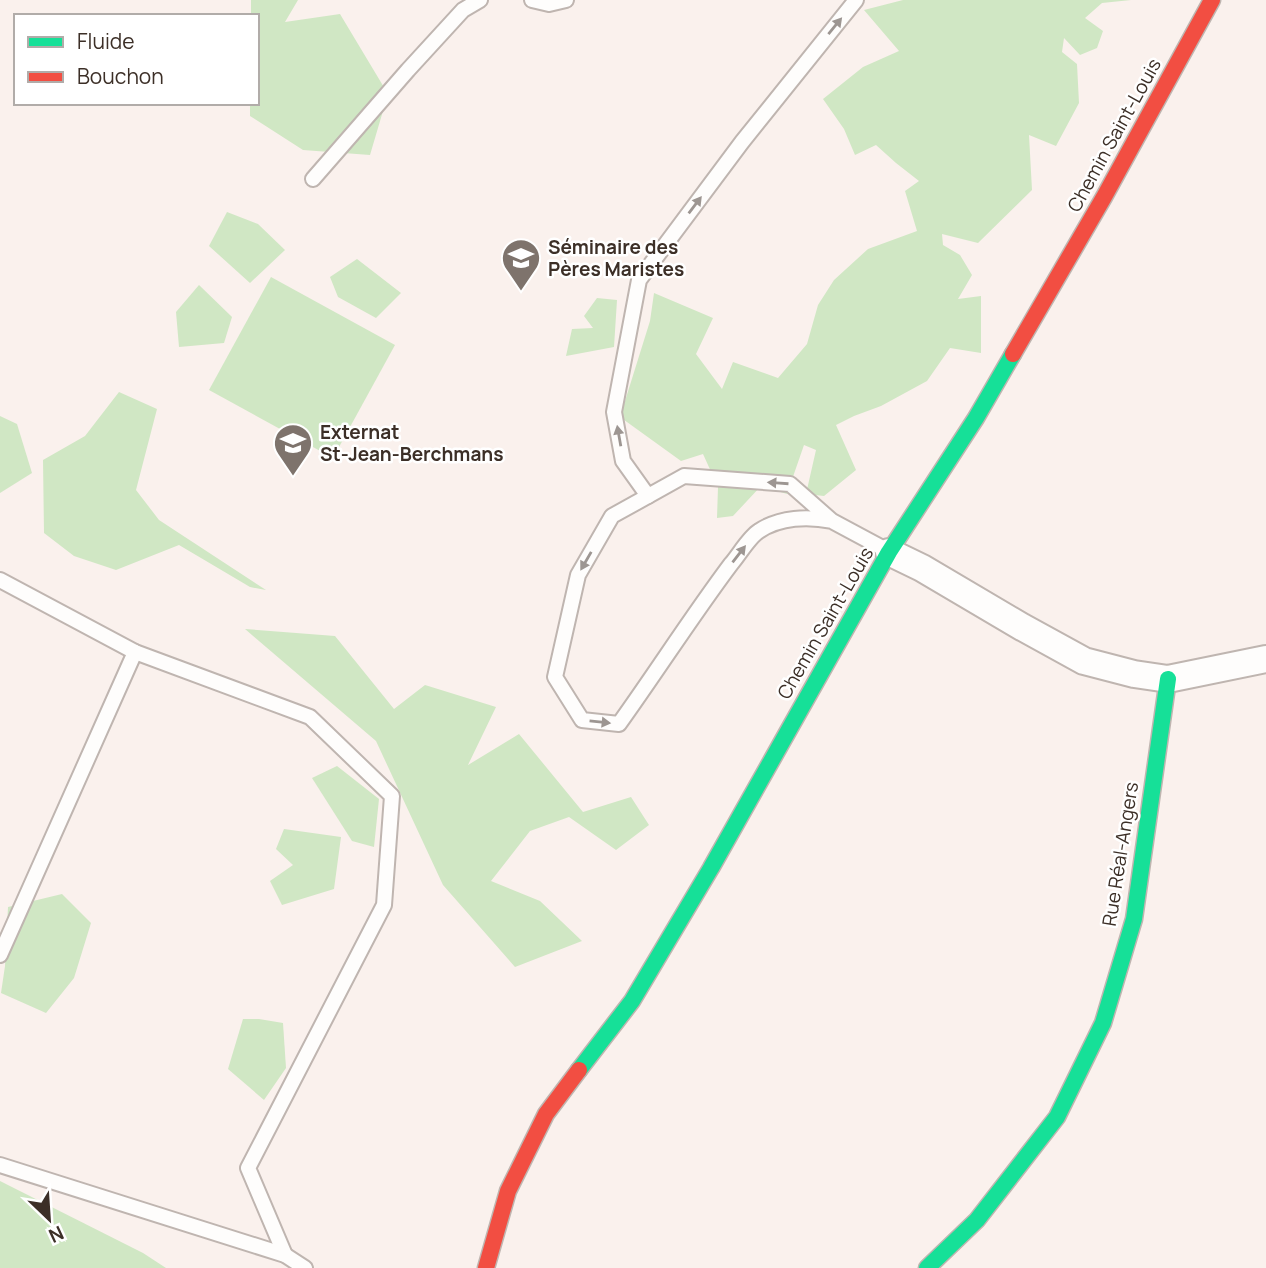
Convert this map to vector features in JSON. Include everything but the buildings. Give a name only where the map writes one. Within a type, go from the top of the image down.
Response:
[{"type":"street","name":"Chemin Saint-Louis","points":[[486,1268],[508,1191],[546,1114],[632,1001],[711,868],[890,552],[976,418],[1104,197],[1212,0]]},
{"type":"street","points":[[890,552],[1084,661],[1134,674],[1168,679],[1266,659]]},
{"type":"street","name":"Rue Réal-Angers","points":[[927,1268],[977,1220],[1057,1117],[1103,1023],[1134,919],[1168,679]]},
{"type":"lane","points":[[313,179],[463,10],[480,0]]},
{"type":"lane","points":[[532,0],[549,4],[566,0]]},
{"type":"lane","points":[[648,496],[623,461],[614,412],[639,280],[742,142],[856,0]]},
{"type":"lane","points":[[832,521],[816,517],[782,520],[757,531],[702,603],[619,723],[582,720],[555,677],[578,575],[612,516],[684,476],[790,484],[832,521],[890,552]]},
{"type":"lane","points":[[0,580],[135,652],[310,717],[392,796],[384,905],[248,1168],[285,1255]]},
{"type":"lane","points":[[0,955],[135,652]]},
{"type":"lane","points":[[0,1165],[285,1255],[305,1268]]},
{"type":"green space","points":[[251,0],[298,0],[285,22],[340,14],[388,94],[370,155],[303,150],[250,116],[250,105],[259,105],[259,14],[251,14]]},
{"type":"green space","points":[[903,0],[1131,0],[1102,3],[1085,18],[1103,31],[1097,48],[1080,55],[1064,38],[1062,52],[1077,64],[1079,103],[1056,146],[1029,135],[1032,190],[978,243],[942,234],[943,245],[960,255],[972,275],[958,299],[981,296],[981,353],[950,348],[927,381],[881,406],[836,425],[856,470],[824,496],[806,494],[816,450],[804,445],[787,494],[761,486],[733,516],[717,518],[718,487],[703,454],[681,461],[620,417],[650,321],[654,293],[713,318],[696,354],[722,389],[733,362],[778,378],[807,344],[818,305],[834,280],[868,249],[917,231],[905,191],[919,181],[876,145],[855,155],[844,129],[823,99],[863,67],[899,51],[864,10]]},
{"type":"green space","points":[[227,212],[258,224],[285,250],[250,283],[209,246]]},
{"type":"green space","points":[[357,259],[401,293],[376,318],[338,297],[330,277]]},
{"type":"green space","points":[[271,277],[395,345],[333,458],[209,390]]},
{"type":"green space","points":[[199,285],[232,317],[224,343],[179,347],[176,312]]},
{"type":"green space","points":[[597,298],[617,300],[614,347],[566,356],[572,329],[593,328],[584,316]]},
{"type":"green space","points":[[119,392],[157,409],[136,490],[159,520],[266,590],[250,587],[179,545],[116,570],[74,556],[44,533],[43,460],[85,436]]},
{"type":"green space","points":[[0,416],[17,424],[32,473],[0,493]]},
{"type":"green space","points":[[245,629],[335,636],[394,709],[425,685],[496,707],[468,765],[519,734],[583,812],[631,797],[649,825],[616,850],[569,817],[530,831],[491,881],[540,901],[582,941],[515,967],[443,885],[376,741]]},
{"type":"green space","points":[[337,766],[379,799],[374,847],[352,841],[312,778]]},
{"type":"green space","points":[[284,829],[341,837],[334,889],[282,905],[270,881],[293,865],[276,849]]},
{"type":"green space","points":[[62,894],[91,923],[74,978],[46,1013],[1,993],[8,907]]},
{"type":"green space","points":[[243,1019],[283,1023],[286,1068],[264,1100],[228,1069]]},
{"type":"green space","points":[[0,1181],[143,1253],[166,1268],[0,1268]]},
{"type":"traffic: fast","points":[[579,1070],[632,1001],[711,868],[889,552],[976,418],[1013,354]]},
{"type":"traffic: fast","points":[[927,1268],[977,1220],[1057,1117],[1103,1023],[1134,919],[1168,679]]},
{"type":"traffic: jam","points":[[1013,354],[1104,197],[1212,0]]},
{"type":"traffic: jam","points":[[486,1268],[508,1191],[546,1114],[579,1070]]},
{"type":"place","name":"Séminaire des Pères Maristes","points":[[521,292]]},
{"type":"place","name":"Externat St-Jean-Berchmans","points":[[293,477]]}]
